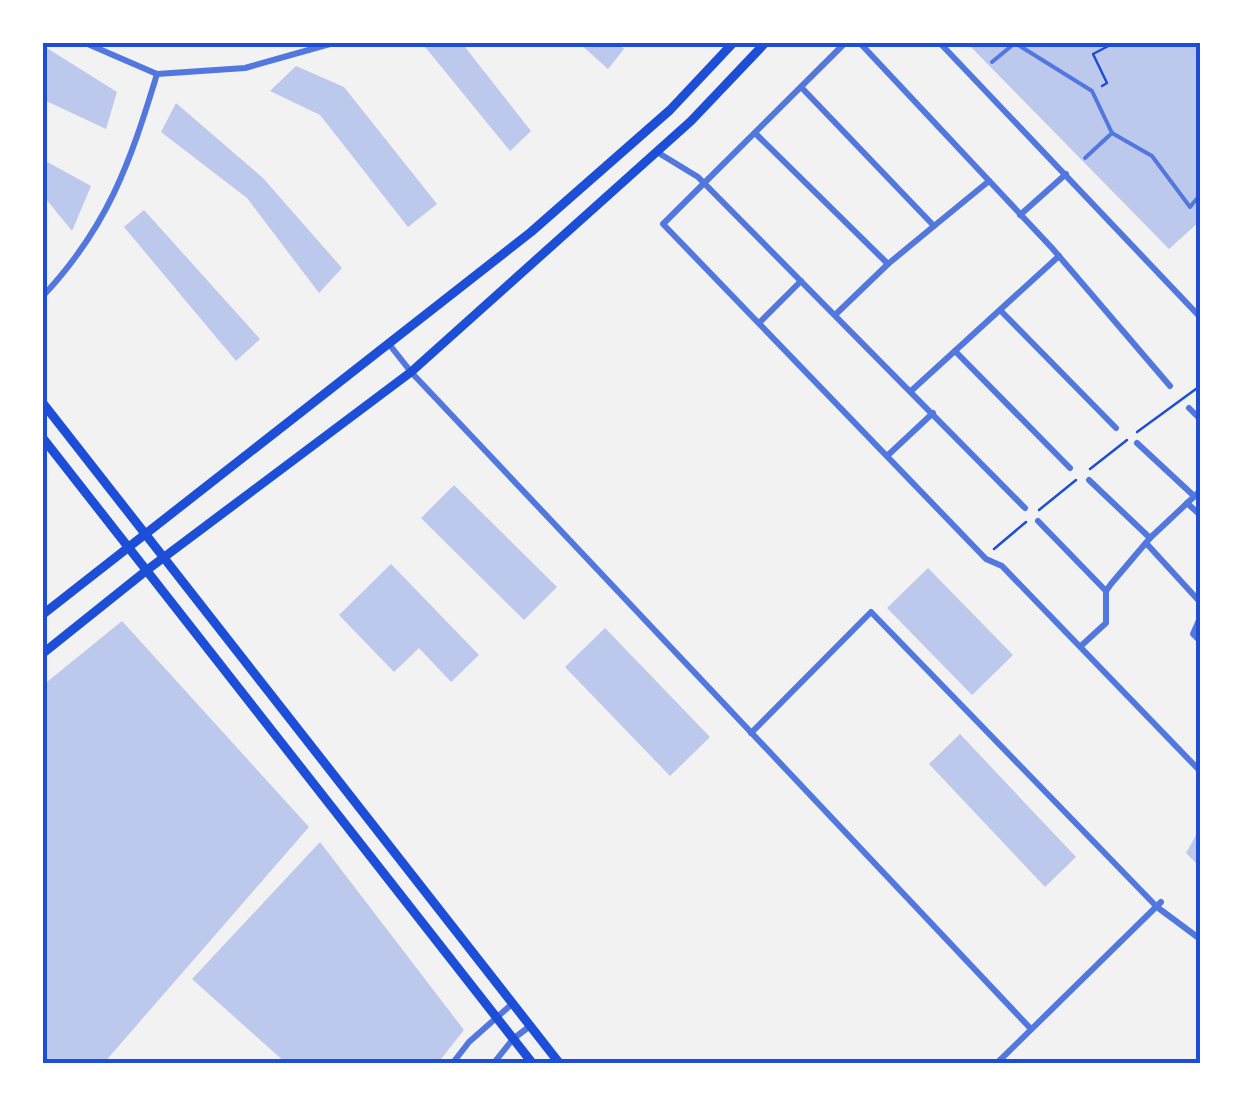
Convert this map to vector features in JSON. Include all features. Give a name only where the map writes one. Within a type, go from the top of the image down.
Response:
[{"type":"main road","points":[[42,615],[574,194],[670,110],[734,42]]},
{"type":"main road","points":[[42,654],[410,372],[691,120],[766,42]]},
{"type":"main road","points":[[42,402],[560,1064]]},
{"type":"main road","points":[[42,437],[533,1064]]},
{"type":"street","points":[[83,42],[156,74],[245,68],[338,42]]},
{"type":"street","points":[[846,42],[663,224],[986,559],[1002,566],[1082,644],[1200,771]]},
{"type":"street","points":[[859,42],[1059,256],[1170,386]]},
{"type":"street","points":[[939,42],[1200,317]]},
{"type":"street","points":[[42,297],[96,230],[130,160],[156,74]]},
{"type":"street","points":[[801,87],[934,226]]},
{"type":"street","points":[[755,133],[888,264]]},
{"type":"street","points":[[656,152],[704,184],[1025,508]]},
{"type":"street","points":[[1020,215],[1066,174]]},
{"type":"street","points":[[835,315],[888,264],[989,181]]},
{"type":"street","points":[[910,391],[1059,256]]},
{"type":"street","points":[[758,323],[801,280]]},
{"type":"street","points":[[1000,310],[1116,428]]},
{"type":"street","points":[[389,344],[410,372],[1031,1029]]},
{"type":"street","points":[[955,350],[1070,468]]},
{"type":"street","points":[[1189,408],[1200,419]]},
{"type":"street","points":[[886,456],[932,414]]},
{"type":"street","points":[[1082,644],[1106,623],[1106,591],[1148,541],[1198,494],[1137,443]]},
{"type":"street","points":[[1089,480],[1200,602]]},
{"type":"street","points":[[1187,503],[1200,516]]},
{"type":"street","points":[[1038,522],[1106,591]]},
{"type":"street","points":[[752,733],[871,612],[1159,905],[1200,939]]},
{"type":"street","points":[[1200,618],[1193,634],[1200,641]]},
{"type":"street","points":[[996,1064],[1159,905]]},
{"type":"street","points":[[452,1064],[469,1042],[513,1003]]},
{"type":"street","points":[[494,1064],[513,1038],[530,1026]]},
{"type":"lane","points":[[992,62],[1015,43],[1092,91],[1112,133],[1152,156],[1190,207],[1200,194]]},
{"type":"lane","points":[[1085,158],[1112,133]]},
{"type":"path","points":[[1092,91],[1107,83],[1093,54],[1116,42]]},
{"type":"building","points":[[421,42],[461,42],[531,131],[510,151]]},
{"type":"building","points":[[578,42],[617,42],[624,49],[608,69]]},
{"type":"building","points":[[966,42],[1200,42],[1200,221],[1169,249]]},
{"type":"building","points":[[42,45],[117,92],[106,129],[42,99]]},
{"type":"building","points":[[296,66],[344,87],[437,204],[408,227],[320,115],[270,91]]},
{"type":"building","points":[[176,103],[263,178],[342,268],[319,293],[247,198],[161,132]]},
{"type":"building","points":[[42,159],[91,186],[72,231],[42,194]]},
{"type":"building","points":[[144,210],[260,339],[236,361],[124,227]]},
{"type":"building","points":[[454,485],[557,587],[524,620],[421,518]]},
{"type":"building","points":[[391,564],[479,655],[451,682],[419,648],[394,672],[339,615]]},
{"type":"building","points":[[928,568],[1013,655],[972,695],[887,608]]},
{"type":"building","points":[[122,621],[309,827],[103,1064],[42,1064],[42,686]]},
{"type":"building","points":[[605,628],[710,737],[670,776],[565,667]]},
{"type":"building","points":[[960,734],[1076,857],[1045,887],[929,764]]},
{"type":"building","points":[[1200,828],[1200,867],[1186,853]]},
{"type":"building","points":[[320,842],[464,1030],[437,1064],[287,1064],[192,979]]}]
